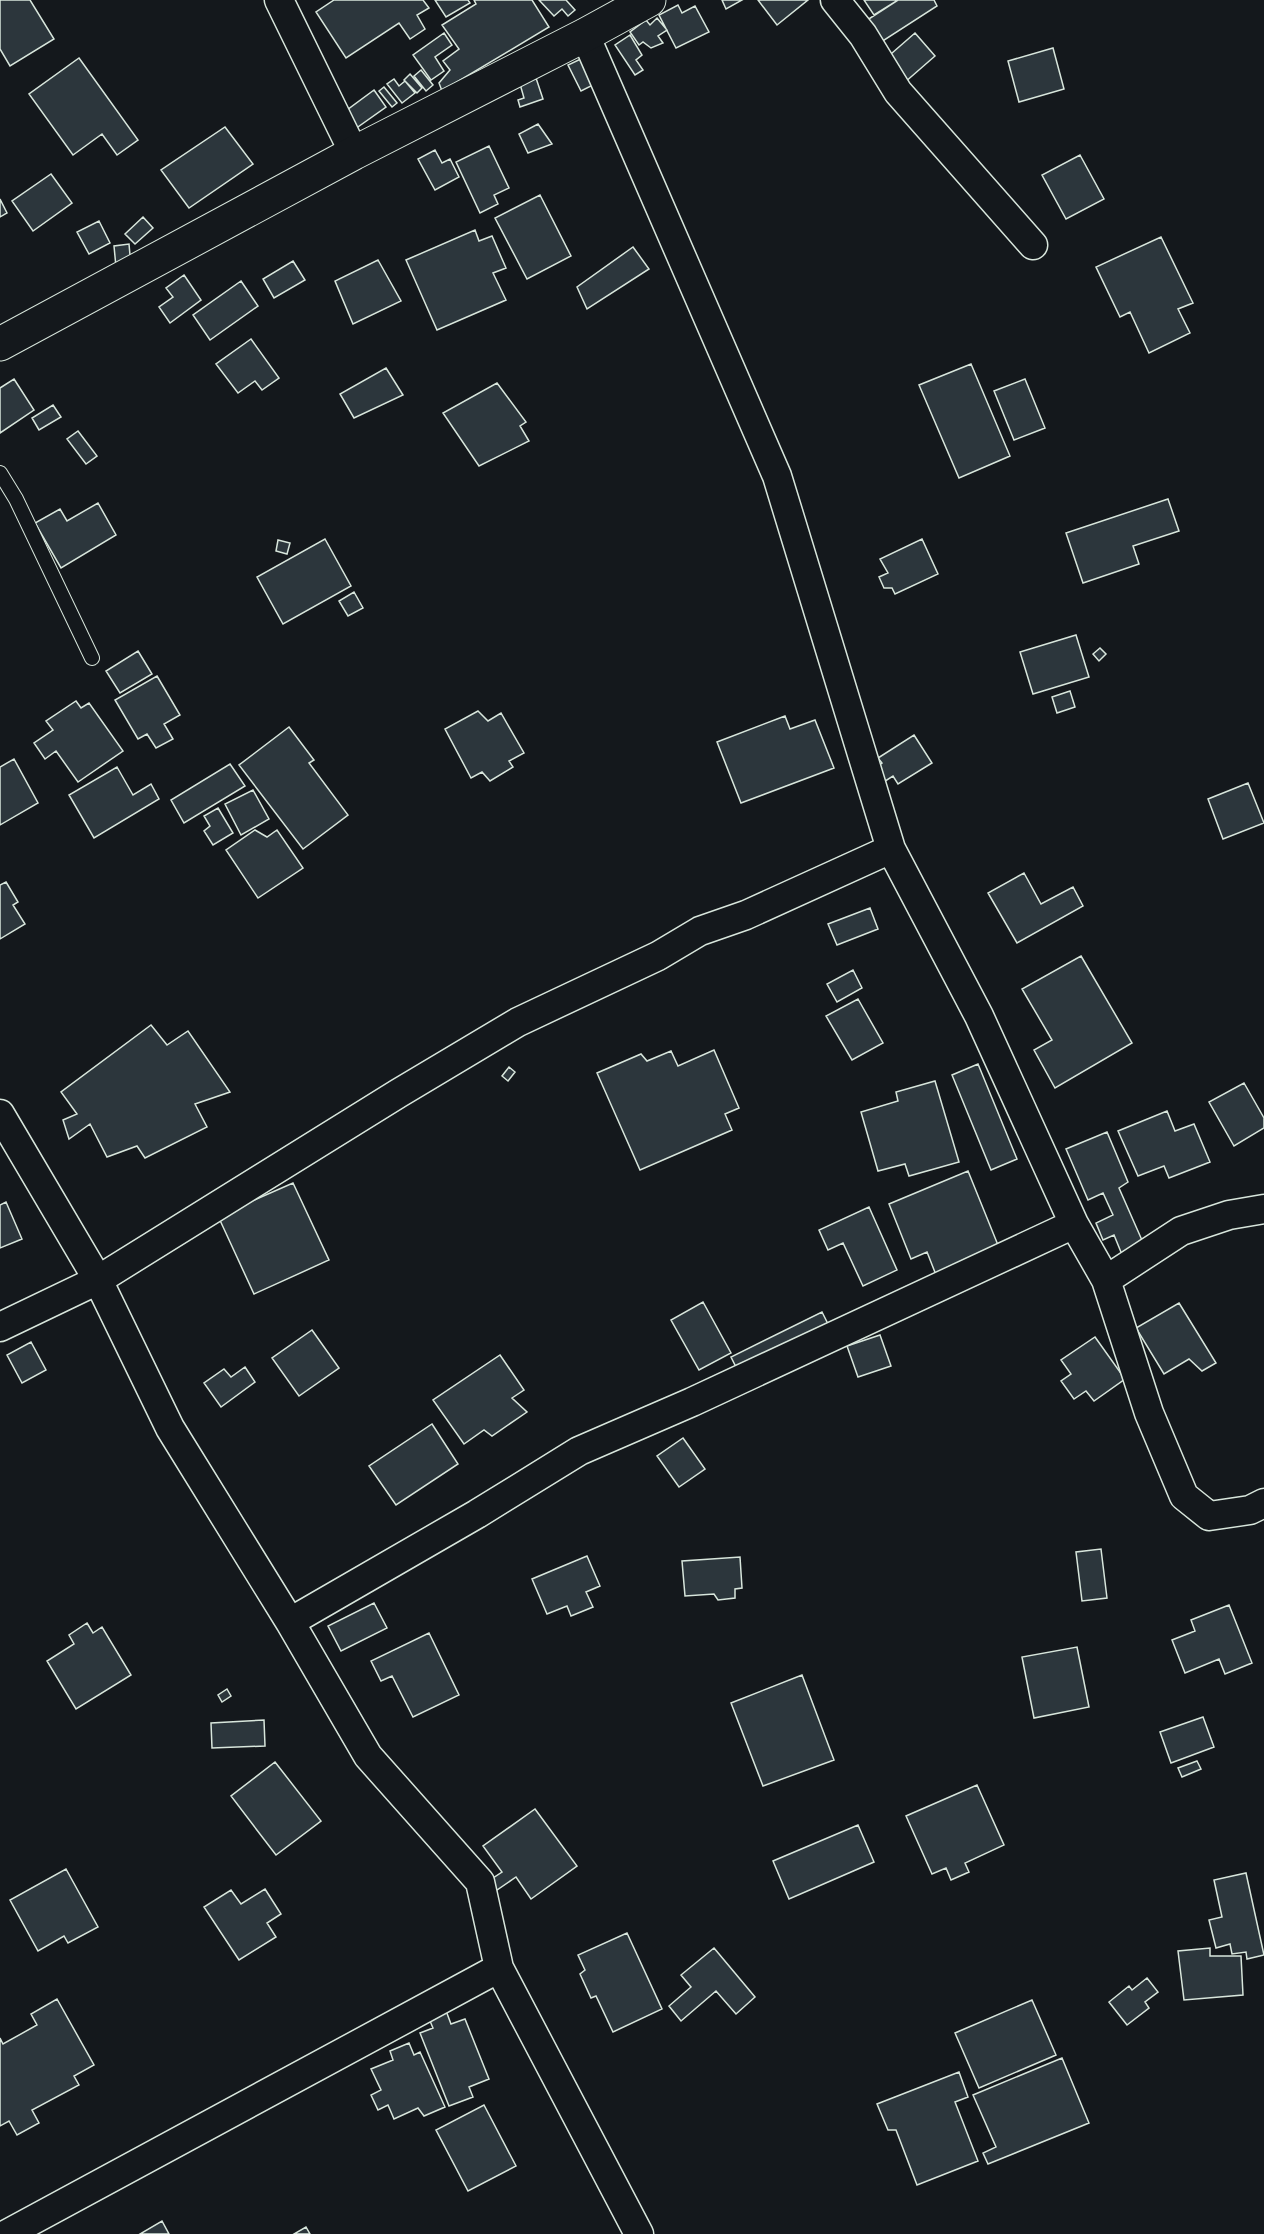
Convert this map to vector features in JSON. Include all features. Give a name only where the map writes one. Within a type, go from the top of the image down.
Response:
[{"type":"main road","points":[[0,344],[354,153],[649,0]]},
{"type":"street","points":[[279,0],[354,153]]},
{"type":"street","points":[[834,0],[863,35],[898,92],[1032,245]]},
{"type":"street","points":[[585,35],[777,476],[891,849],[979,1016],[1074,1224],[1106,1280],[1149,1413],[1184,1497],[1209,1515],[1250,1510],[1264,1503]]},
{"type":"street","points":[[0,1327],[98,1280],[389,1099],[518,1022],[649,960],[700,931],[746,915],[891,849]]},
{"type":"street","points":[[0,1114],[98,1280],[170,1428],[290,1622],[368,1756],[480,1882],[499,1968],[639,2234]]},
{"type":"street","points":[[1106,1280],[1181,1231],[1229,1215],[1264,1209]]},
{"type":"street","points":[[290,1622],[477,1514],[579,1451],[702,1397],[1074,1224]]},
{"type":"street","points":[[7,2234],[499,1968]]},
{"type":"lane","points":[[0,473],[16,499],[92,658]]},
{"type":"building","points":[[0,0],[30,0],[54,39],[10,66],[0,49]]},
{"type":"building","points":[[334,0],[423,0],[429,8],[417,15],[425,29],[410,39],[399,23],[346,58],[316,12]]},
{"type":"building","points":[[435,0],[468,0],[470,3],[446,17]]},
{"type":"building","points":[[474,0],[532,0],[549,27],[442,91],[439,83],[450,70],[443,61],[459,49],[442,25],[476,4]]},
{"type":"building","points":[[539,0],[566,0],[575,10],[568,16],[562,9],[554,16]]},
{"type":"building","points":[[722,0],[742,0],[726,9]]},
{"type":"building","points":[[758,0],[808,0],[777,25]]},
{"type":"building","points":[[864,0],[898,0],[874,15]]},
{"type":"building","points":[[898,0],[934,0],[937,6],[875,46],[861,24]]},
{"type":"building","points":[[678,5],[682,13],[695,6],[709,32],[676,48],[659,15]]},
{"type":"building","points":[[657,18],[667,30],[658,36],[663,43],[651,48],[643,42],[639,45],[630,32],[646,20],[650,25]]},
{"type":"building","points":[[444,33],[452,45],[435,57],[444,71],[431,80],[413,55]]},
{"type":"building","points":[[915,33],[935,56],[904,83],[884,60]]},
{"type":"building","points":[[630,35],[642,55],[636,60],[643,70],[635,75],[615,45]]},
{"type":"building","points":[[1053,48],[1064,89],[1019,102],[1008,61]]},
{"type":"building","points":[[587,56],[599,82],[581,91],[568,65]]},
{"type":"building","points":[[79,58],[138,140],[117,155],[102,134],[73,155],[29,94]]},
{"type":"building","points":[[421,70],[433,85],[426,91],[414,76]]},
{"type":"building","points":[[410,74],[422,88],[417,93],[404,80]]},
{"type":"building","points":[[536,78],[543,99],[520,107],[518,100],[524,98],[520,84]]},
{"type":"building","points":[[394,79],[399,86],[405,81],[415,93],[402,103],[387,84]]},
{"type":"building","points":[[384,87],[397,103],[392,107],[379,91]]},
{"type":"building","points":[[374,90],[386,107],[355,129],[343,113]]},
{"type":"building","points":[[538,124],[552,144],[528,153],[519,134]]},
{"type":"building","points":[[225,127],[253,164],[189,208],[161,170]]},
{"type":"building","points":[[489,146],[509,188],[494,195],[498,204],[480,213],[456,162]]},
{"type":"building","points":[[435,150],[442,163],[450,159],[459,177],[435,190],[418,159]]},
{"type":"building","points":[[1080,155],[1104,199],[1066,219],[1042,175]]},
{"type":"building","points":[[51,174],[72,203],[33,231],[12,201]]},
{"type":"building","points":[[540,195],[571,256],[527,279],[495,218]]},
{"type":"building","points":[[0,199],[7,213],[0,217]]},
{"type":"building","points":[[143,217],[153,228],[135,244],[125,234]]},
{"type":"building","points":[[99,221],[110,243],[89,254],[77,232]]},
{"type":"building","points":[[475,230],[479,241],[492,236],[506,268],[493,273],[506,300],[437,330],[406,260]]},
{"type":"building","points":[[1161,237],[1193,303],[1178,309],[1190,333],[1149,353],[1130,312],[1120,317],[1096,267]]},
{"type":"building","points":[[129,244],[131,266],[116,267],[114,246]]},
{"type":"building","points":[[633,247],[649,269],[587,309],[577,287]]},
{"type":"building","points":[[378,260],[401,301],[353,324],[335,281]]},
{"type":"building","points":[[293,261],[305,280],[274,298],[263,279]]},
{"type":"building","points":[[184,275],[201,300],[170,323],[159,307],[173,297],[166,288]]},
{"type":"building","points":[[241,281],[258,306],[210,340],[193,315]]},
{"type":"building","points":[[251,339],[279,378],[262,390],[255,381],[238,393],[216,364]]},
{"type":"building","points":[[971,364],[1010,456],[959,478],[919,385]]},
{"type":"building","points":[[386,368],[403,395],[354,418],[340,394]]},
{"type":"building","points":[[14,379],[34,410],[0,433],[0,388]]},
{"type":"building","points":[[1025,379],[1045,428],[1014,440],[994,391]]},
{"type":"building","points":[[497,383],[526,422],[520,426],[529,441],[479,466],[443,413]]},
{"type":"building","points":[[53,405],[61,417],[39,430],[32,418]]},
{"type":"building","points":[[78,431],[97,456],[86,464],[67,439]]},
{"type":"building","points":[[1168,499],[1179,531],[1133,546],[1139,564],[1083,583],[1066,533]]},
{"type":"building","points":[[98,503],[116,535],[61,568],[35,523],[60,509],[67,521]]},
{"type":"building","points":[[325,539],[351,586],[283,624],[257,577]]},
{"type":"building","points":[[922,539],[938,574],[895,594],[892,588],[884,588],[879,577],[888,573],[880,559]]},
{"type":"building","points":[[278,540],[290,543],[287,554],[276,551]]},
{"type":"building","points":[[354,592],[363,608],[348,616],[339,601]]},
{"type":"building","points":[[1076,635],[1089,677],[1033,694],[1020,652]]},
{"type":"building","points":[[1100,648],[1106,654],[1099,661],[1093,654]]},
{"type":"building","points":[[138,651],[152,674],[120,693],[106,671]]},
{"type":"building","points":[[157,676],[180,715],[164,724],[173,739],[156,748],[147,734],[138,739],[115,700]]},
{"type":"building","points":[[1070,691],[1075,707],[1057,713],[1052,697]]},
{"type":"building","points":[[76,701],[81,708],[89,703],[123,751],[78,782],[56,751],[45,759],[34,743],[53,730],[46,721]]},
{"type":"building","points":[[478,711],[488,721],[501,713],[524,753],[509,761],[513,767],[490,781],[482,772],[471,778],[445,729]]},
{"type":"building","points":[[785,716],[790,729],[815,720],[834,768],[741,803],[717,742]]},
{"type":"building","points":[[289,727],[314,760],[309,763],[348,815],[303,849],[239,765]]},
{"type":"building","points":[[914,735],[932,763],[898,784],[893,776],[879,785],[870,771],[882,763],[878,758]]},
{"type":"building","points":[[14,759],[38,803],[0,825],[0,767]]},
{"type":"building","points":[[230,764],[245,786],[184,823],[171,800]]},
{"type":"building","points":[[117,767],[133,795],[151,784],[159,799],[94,838],[69,795]]},
{"type":"building","points":[[1248,783],[1264,823],[1223,839],[1208,799]]},
{"type":"building","points":[[253,790],[269,819],[241,835],[225,804]]},
{"type":"building","points":[[218,808],[233,833],[213,845],[204,831],[210,826],[204,816]]},
{"type":"building","points":[[255,830],[267,837],[277,830],[303,868],[258,898],[226,850]]},
{"type":"building","points":[[1024,873],[1041,904],[1073,887],[1083,906],[1017,943],[988,893]]},
{"type":"building","points":[[6,882],[18,902],[13,905],[25,924],[0,939],[0,885]]},
{"type":"building","points":[[870,908],[878,929],[837,945],[828,924]]},
{"type":"building","points":[[1081,956],[1132,1043],[1055,1088],[1034,1050],[1052,1040],[1022,989]]},
{"type":"building","points":[[853,970],[862,988],[837,1002],[827,984]]},
{"type":"building","points":[[858,999],[883,1043],[852,1060],[826,1016]]},
{"type":"building","points":[[151,1025],[167,1045],[188,1031],[230,1092],[195,1104],[207,1127],[145,1158],[137,1146],[107,1157],[90,1124],[69,1139],[63,1120],[77,1114],[61,1092]]},
{"type":"building","points":[[714,1050],[739,1108],[725,1114],[732,1130],[640,1170],[597,1073],[641,1054],[647,1061],[671,1051],[678,1066]]},
{"type":"building","points":[[978,1064],[1017,1159],[991,1170],[952,1075]]},
{"type":"building","points":[[509,1067],[515,1072],[508,1081],[502,1076]]},
{"type":"building","points":[[935,1081],[959,1162],[909,1176],[905,1164],[878,1171],[861,1112],[898,1101],[896,1092]]},
{"type":"building","points":[[1244,1083],[1264,1118],[1264,1128],[1234,1146],[1209,1102]]},
{"type":"building","points":[[1167,1111],[1175,1131],[1194,1124],[1210,1162],[1169,1178],[1164,1166],[1138,1176],[1118,1131]]},
{"type":"building","points":[[1107,1132],[1128,1182],[1119,1188],[1145,1247],[1123,1257],[1114,1235],[1103,1240],[1096,1223],[1113,1215],[1103,1193],[1088,1200],[1066,1149]]},
{"type":"building","points":[[968,1171],[1002,1255],[938,1280],[927,1252],[911,1259],[889,1204]]},
{"type":"building","points":[[293,1183],[329,1260],[254,1294],[218,1216]]},
{"type":"building","points":[[6,1202],[22,1239],[0,1248],[0,1205]]},
{"type":"building","points":[[869,1207],[897,1270],[863,1286],[843,1243],[828,1250],[819,1230]]},
{"type":"building","points":[[703,1302],[731,1353],[699,1370],[671,1320]]},
{"type":"building","points":[[1179,1303],[1216,1363],[1202,1371],[1189,1359],[1164,1374],[1136,1328]]},
{"type":"building","points":[[822,1312],[831,1330],[740,1375],[731,1357]]},
{"type":"building","points":[[312,1330],[339,1368],[299,1396],[272,1358]]},
{"type":"building","points":[[880,1335],[891,1366],[858,1377],[847,1346]]},
{"type":"building","points":[[1095,1337],[1125,1379],[1094,1401],[1086,1391],[1074,1399],[1061,1381],[1071,1374],[1061,1360]]},
{"type":"building","points":[[31,1342],[46,1370],[22,1383],[7,1355]]},
{"type":"building","points":[[500,1355],[524,1390],[512,1398],[527,1412],[492,1436],[484,1430],[464,1444],[433,1400]]},
{"type":"building","points":[[245,1367],[255,1382],[221,1407],[204,1383],[224,1369],[231,1377]]},
{"type":"building","points":[[432,1424],[458,1464],[396,1505],[369,1466]]},
{"type":"building","points":[[683,1438],[705,1469],[679,1487],[657,1456]]},
{"type":"building","points":[[1101,1549],[1107,1598],[1082,1601],[1076,1552]]},
{"type":"building","points":[[587,1556],[600,1586],[586,1592],[593,1607],[571,1616],[567,1606],[547,1614],[532,1579]]},
{"type":"building","points":[[740,1557],[742,1588],[735,1589],[735,1598],[718,1600],[714,1594],[685,1596],[682,1561]]},
{"type":"building","points":[[374,1603],[387,1628],[341,1651],[328,1626]]},
{"type":"building","points":[[1229,1605],[1252,1663],[1225,1674],[1219,1659],[1185,1673],[1172,1640],[1195,1631],[1191,1620]]},
{"type":"building","points":[[87,1623],[93,1633],[102,1627],[131,1675],[76,1709],[47,1661],[74,1644],[69,1635]]},
{"type":"building","points":[[429,1633],[459,1695],[413,1717],[392,1676],[381,1681],[371,1661]]},
{"type":"building","points":[[1077,1647],[1089,1707],[1034,1718],[1022,1657]]},
{"type":"building","points":[[802,1675],[834,1760],[763,1786],[731,1703]]},
{"type":"building","points":[[227,1689],[231,1696],[222,1702],[218,1695]]},
{"type":"building","points":[[1203,1717],[1214,1747],[1171,1763],[1160,1732]]},
{"type":"building","points":[[264,1720],[265,1746],[212,1748],[211,1723]]},
{"type":"building","points":[[1197,1761],[1201,1769],[1182,1777],[1178,1768]]},
{"type":"building","points":[[275,1762],[321,1821],[276,1855],[231,1796]]},
{"type":"building","points":[[977,1785],[1004,1845],[965,1863],[969,1872],[951,1880],[946,1868],[932,1874],[906,1816]]},
{"type":"building","points":[[535,1809],[577,1866],[531,1899],[516,1877],[497,1890],[490,1880],[502,1872],[483,1846]]},
{"type":"building","points":[[858,1825],[874,1862],[789,1899],[773,1861]]},
{"type":"building","points":[[66,1869],[98,1927],[68,1943],[64,1936],[38,1951],[10,1900]]},
{"type":"building","points":[[1246,1873],[1264,1955],[1247,1959],[1246,1952],[1232,1954],[1230,1944],[1216,1948],[1209,1920],[1222,1917],[1214,1880]]},
{"type":"building","points":[[265,1889],[281,1914],[267,1923],[276,1937],[239,1960],[204,1907],[231,1890],[241,1904]]},
{"type":"building","points":[[627,1933],[662,2009],[613,2032],[596,1996],[591,1998],[580,1974],[585,1970],[578,1955]]},
{"type":"building","points":[[714,1948],[755,1997],[736,2014],[716,1991],[681,2021],[669,2006],[691,1987],[681,1975]]},
{"type":"building","points":[[1210,1948],[1210,1956],[1241,1956],[1243,1995],[1184,2000],[1178,1951]]},
{"type":"building","points":[[1147,1978],[1158,1992],[1145,2002],[1149,2008],[1127,2025],[1109,2002],[1129,1986],[1132,1990]]},
{"type":"building","points":[[57,1999],[94,2065],[74,2076],[79,2085],[32,2110],[39,2123],[17,2135],[9,2121],[0,2126],[0,2038],[3,2044],[37,2025],[31,2014]]},
{"type":"building","points":[[1032,2000],[1056,2055],[979,2088],[955,2033]]},
{"type":"building","points":[[445,2008],[451,2024],[465,2019],[489,2079],[469,2087],[473,2097],[449,2106],[420,2033],[433,2028],[427,2014]]},
{"type":"building","points":[[409,2043],[414,2055],[420,2052],[445,2107],[424,2116],[418,2108],[394,2119],[388,2105],[378,2110],[371,2095],[381,2090],[371,2069],[393,2060],[390,2051]]},
{"type":"building","points":[[1062,2058],[1089,2123],[988,2164],[983,2153],[996,2147],[973,2095]]},
{"type":"building","points":[[959,2072],[968,2097],[955,2102],[978,2161],[917,2185],[896,2130],[888,2130],[877,2104]]},
{"type":"building","points":[[484,2105],[516,2166],[468,2191],[436,2130]]},
{"type":"building","points":[[162,2221],[169,2234],[140,2234]]},
{"type":"building","points":[[306,2227],[310,2234],[294,2234]]}]
